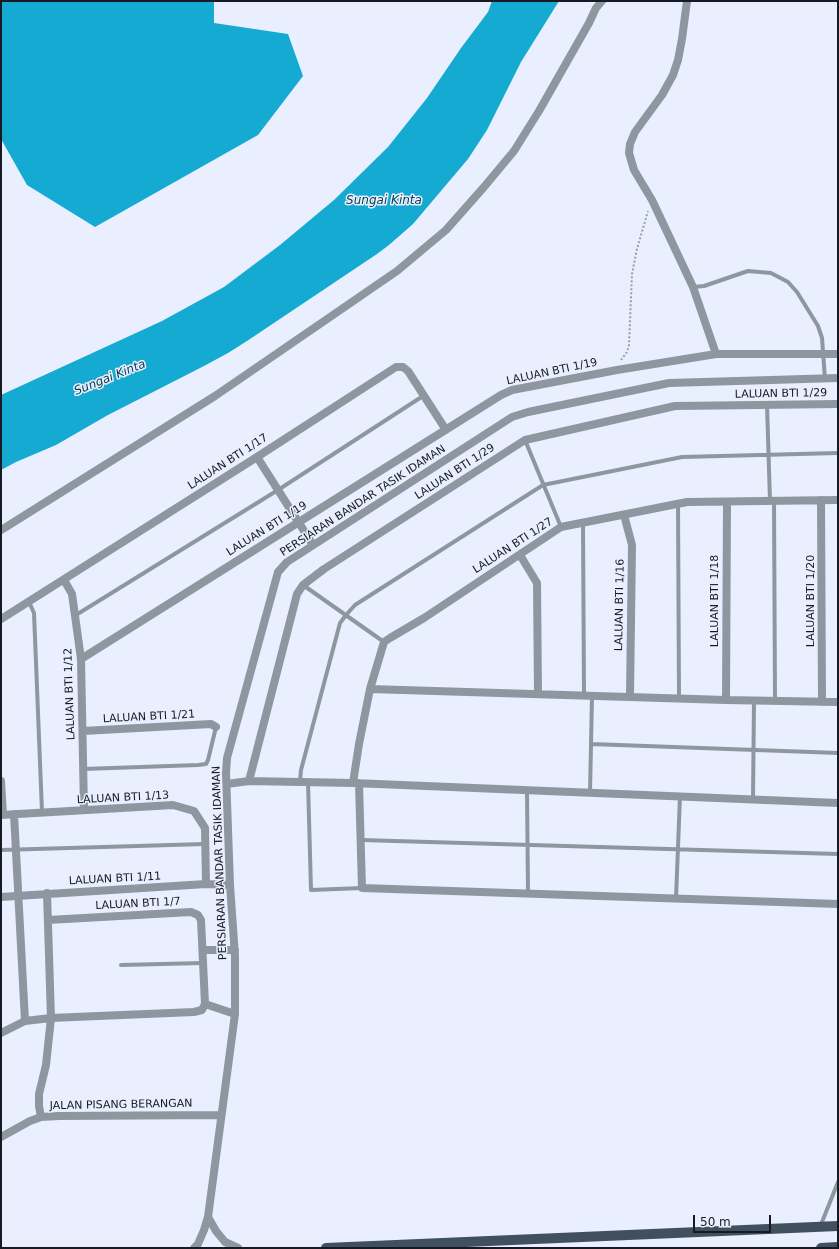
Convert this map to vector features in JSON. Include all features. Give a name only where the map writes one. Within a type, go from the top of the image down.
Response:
[{"type":"main road","points":[[326,1248],[838,1226]]},
{"type":"main road","points":[[822,1248],[838,1247]]},
{"type":"street","points":[[1,530],[215,396],[397,271],[446,230],[514,151],[539,111],[596,8],[602,1]]},
{"type":"street","points":[[687,1],[682,39],[678,60],[673,75],[662,95],[635,132],[629,148],[629,153],[634,170],[655,206],[693,288],[716,354]]},
{"type":"street","name":"LALUAN BTI 1/19","points":[[81,659],[501,395],[512,390],[617,370],[716,354],[838,354]]},
{"type":"street","name":"LALUAN BTI 1/17","points":[[1,619],[396,367],[403,367],[408,371],[446,430]]},
{"type":"street","name":"PERSIARAN BANDAR TASIK IDAMAN","points":[[194,1248],[198,1244],[208,1217],[235,1014],[235,950],[230,885],[227,784],[228,758],[278,572],[287,562],[512,417],[528,412],[669,383],[838,378]]},
{"type":"street","name":"LALUAN BTI 1/29","points":[[249,781],[297,594],[303,585],[324,569],[525,440],[675,406],[838,404]]},
{"type":"street","points":[[257,457],[313,545]]},
{"type":"street","name":"LALUAN BTI 1/20","points":[[822,500],[822,702]]},
{"type":"street","name":"LALUAN BTI 1/27","points":[[384,642],[424,618],[561,527],[687,502],[838,500]]},
{"type":"street","name":"LALUAN BTI 1/18","points":[[726,700],[727,502]]},
{"type":"street","name":"LALUAN BTI 1/16","points":[[624,515],[632,545],[630,696]]},
{"type":"street","points":[[520,555],[537,583],[538,694]]},
{"type":"street","name":"LALUAN BTI 1/12","points":[[64,580],[72,594],[81,659],[84,810]]},
{"type":"street","points":[[384,642],[370,689],[359,744],[356,783],[361,840],[362,888],[838,904]]},
{"type":"street","points":[[370,689],[754,701],[838,702]]},
{"type":"street","name":"LALUAN BTI 1/21","points":[[83,731],[211,724],[216,727]]},
{"type":"street","points":[[1,780],[2,815]]},
{"type":"street","points":[[227,784],[249,781],[304,781],[838,803]]},
{"type":"street","name":"LALUAN BTI 1/13","points":[[2,815],[172,805],[194,811],[205,828],[206,884]]},
{"type":"street","points":[[14,814],[25,1020]]},
{"type":"street","name":"LALUAN BTI 1/11","points":[[1,897],[206,884],[230,885]]},
{"type":"street","points":[[41,1118],[39,1094],[46,1065],[51,1018],[47,893]]},
{"type":"street","name":"LALUAN BTI 1/7","points":[[48,920],[191,912],[198,915],[201,920],[205,1004]]},
{"type":"street","points":[[203,950],[235,950]]},
{"type":"street","points":[[1,1033],[25,1020],[194,1012],[202,1010],[205,1004],[235,1014]]},
{"type":"street","name":"JALAN PISANG BERANGAN","points":[[1,1137],[30,1121],[60,1116],[221,1115]]},
{"type":"street","points":[[208,1217],[216,1231],[225,1242],[238,1248]]},
{"type":"lane","points":[[693,288],[704,286],[748,271],[770,273],[788,282],[797,292],[818,326],[822,338],[825,379]]},
{"type":"lane","points":[[76,615],[278,490],[423,396]]},
{"type":"lane","points":[[767,405],[772,501],[775,701]]},
{"type":"lane","points":[[525,440],[561,527]]},
{"type":"lane","points":[[362,888],[311,890],[304,781],[301,770],[340,623],[355,605],[543,485],[682,457],[838,453]]},
{"type":"lane","points":[[678,504],[679,698]]},
{"type":"lane","points":[[583,523],[588,695],[591,744],[590,793]]},
{"type":"lane","points":[[303,585],[384,642]]},
{"type":"lane","points":[[29,602],[34,613],[42,813]]},
{"type":"lane","points":[[753,799],[754,701]]},
{"type":"lane","points":[[83,769],[206,764],[216,727]]},
{"type":"lane","points":[[591,744],[838,753]]},
{"type":"lane","points":[[527,790],[528,893]]},
{"type":"lane","points":[[676,898],[680,796]]},
{"type":"lane","points":[[361,840],[838,854]]},
{"type":"lane","points":[[1,850],[205,844]]},
{"type":"lane","points":[[121,965],[203,963]]},
{"type":"lane","points":[[820,1227],[838,1182]]},
{"type":"path","points":[[617,370],[618,364],[627,352],[629,345],[632,274],[637,248],[648,211],[655,206]]},
{"type":"water","points":[[1,1],[214,1],[214,23],[288,34],[303,76],[258,135],[95,227],[27,185],[1,139]]},
{"type":"water","name":"Sungai Kinta","points":[[492,1],[559,1],[521,62],[487,130],[468,159],[413,224],[377,254],[228,353],[108,415],[56,445],[1,470],[1,395],[162,321],[224,287],[280,245],[334,200],[388,147],[427,98],[488,12]]}]
